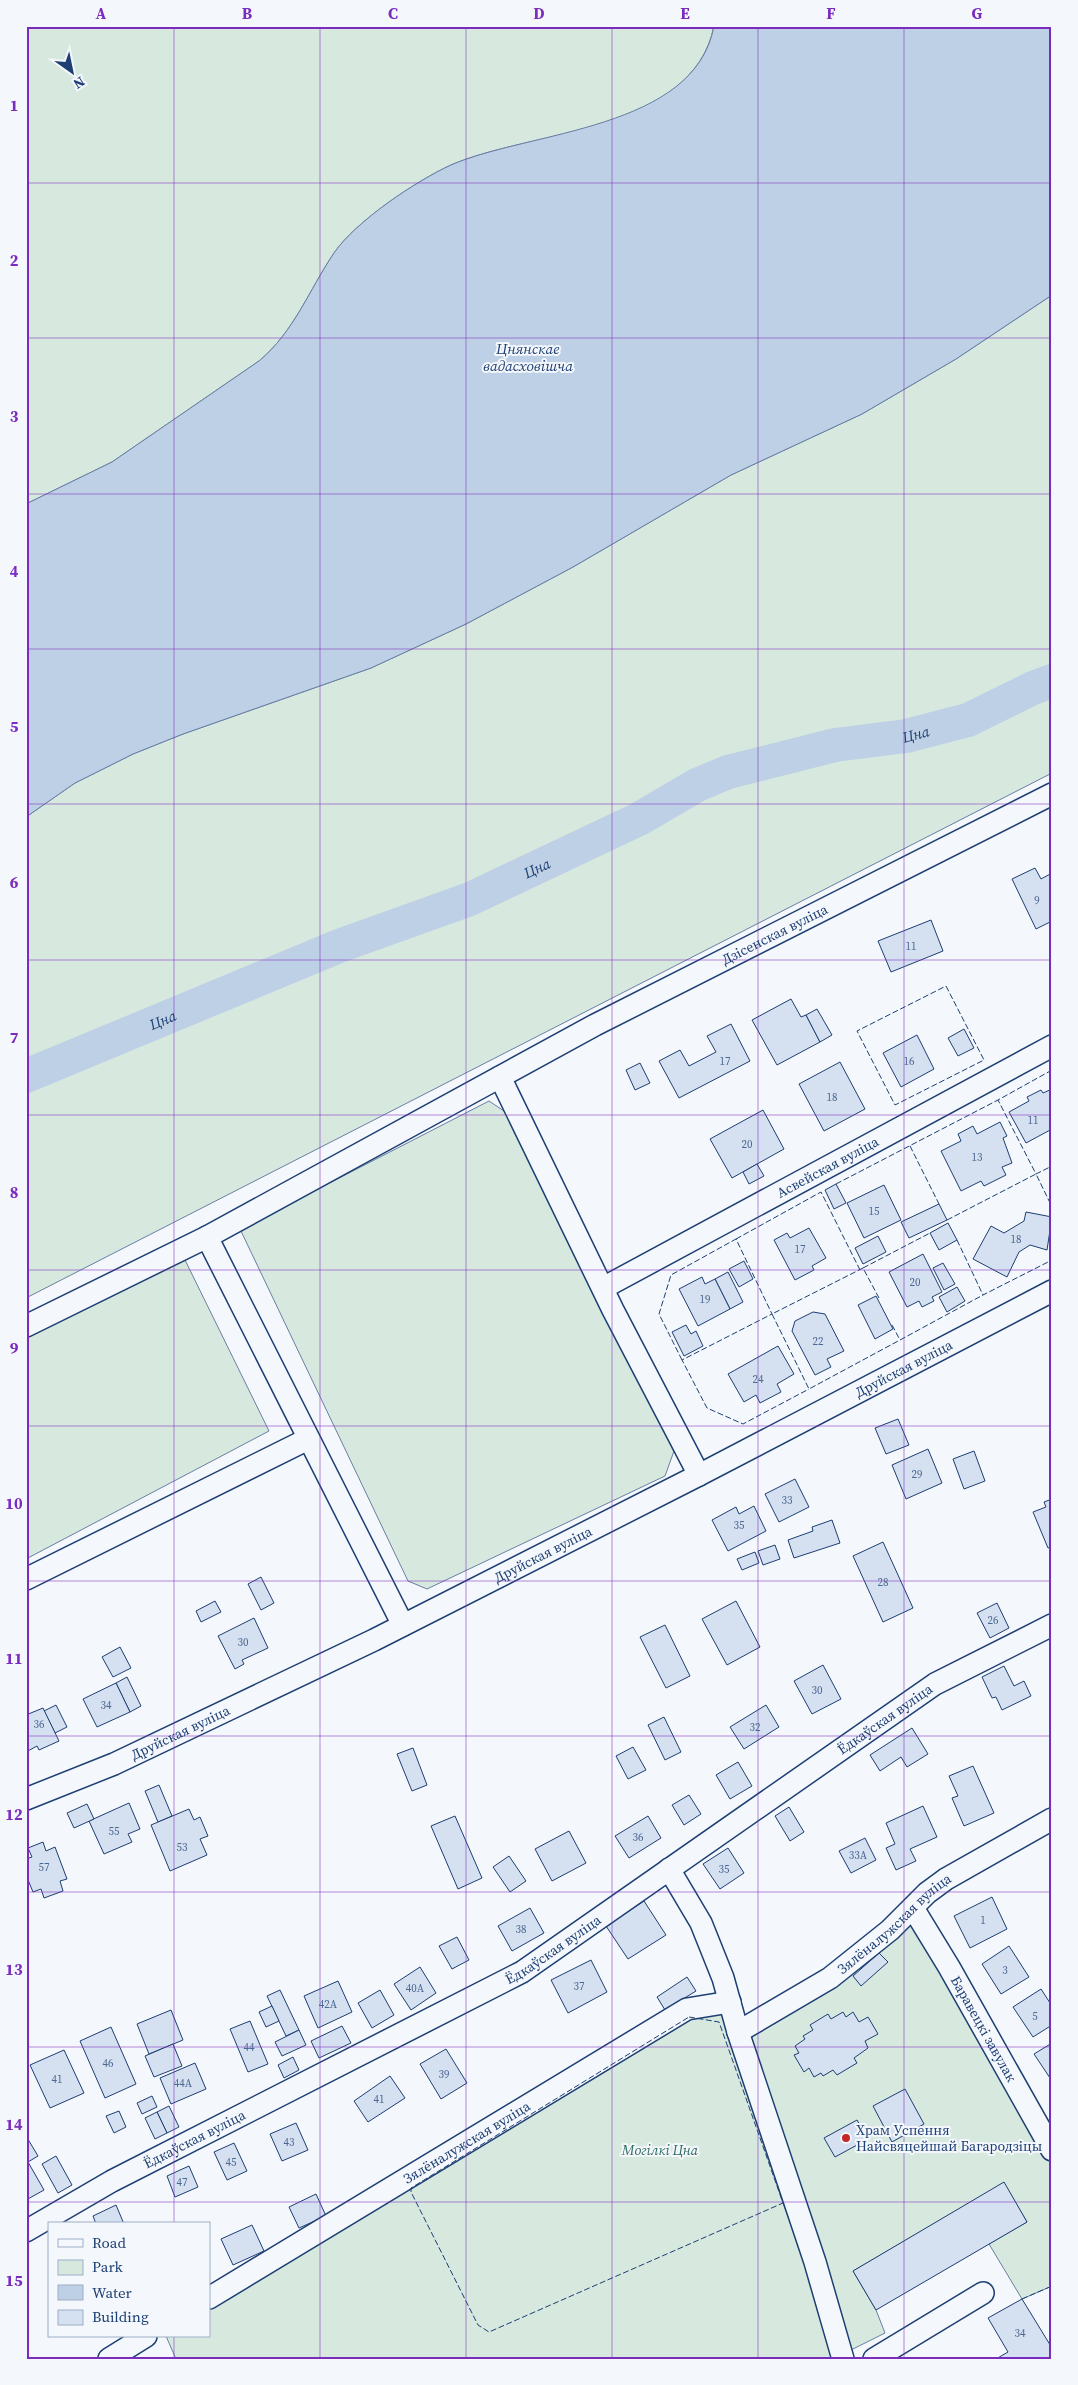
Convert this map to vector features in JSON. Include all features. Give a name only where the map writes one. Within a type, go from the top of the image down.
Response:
[{"type":"street","name":"Дзісенская вуліца","points":[[26,1326],[207,1237],[595,1025],[1052,794]]},
{"type":"street","name":"Асвейская вуліца","points":[[603,1288],[1052,1046]]},
{"type":"street","points":[[500,1077],[603,1288],[699,1475]]},
{"type":"street","points":[[207,1237],[403,1625]]},
{"type":"street","name":"Друйская вуліца","points":[[26,1799],[114,1764],[403,1625],[699,1475],[1052,1291]]},
{"type":"street","points":[[26,1579],[308,1439]]},
{"type":"street","name":"Ёдкаўская вуліца","points":[[26,2231],[112,2181],[522,1972],[935,1684],[1052,1625]]},
{"type":"street","name":"Зялёналужская вуліца","points":[[738,2032],[830,1978],[890,1930],[927,1893],[946,1879],[1052,1819]]},
{"type":"street","points":[[669,1870],[701,1923],[720,1971],[738,2032],[815,2262],[843,2359]]},
{"type":"street","name":"Баравецкі завулак","points":[[913,1908],[949,1967],[1052,2150]]},
{"type":"street","name":"Зялёналужская вуліца","points":[[210,2297],[686,2009],[730,2002]]},
{"type":"street","points":[[874,2359],[983,2293]]},
{"type":"street","points":[[109,2359],[143,2338]]},
{"type":"green space","points":[[26,26],[714,26],[700,61],[675,88],[642,108],[564,134],[484,153],[451,165],[404,191],[371,215],[344,241],[325,267],[292,324],[271,350],[259,361],[112,462],[26,504]]},
{"type":"green space","points":[[1052,295],[1052,773],[26,1298],[26,817],[75,783],[133,754],[183,734],[371,668],[466,624],[573,567],[731,475],[862,414],[956,359]]},
{"type":"green space","points":[[489,1101],[513,1117],[674,1451],[665,1476],[427,1589],[408,1581],[240,1229]]},
{"type":"green space","points":[[185,1260],[269,1431],[26,1559],[26,1337]]},
{"type":"green space","name":"Могілкі Цна","points":[[913,1908],[1052,2150],[1052,2286],[1022,2299],[989,2244],[1027,2222],[1004,2183],[853,2271],[876,2310],[885,2333],[841,2355],[741,2043],[783,2203],[841,2359],[176,2359],[167,2338],[210,2338],[210,2297],[687,2009],[730,2002],[738,2032]]},
{"type":"water","name":"Цнянскае вадасховішча","points":[[714,26],[1052,26],[1052,295],[956,359],[862,414],[731,475],[573,567],[466,624],[371,668],[183,734],[133,754],[75,783],[26,817],[26,504],[112,462],[259,361],[271,350],[292,324],[325,267],[344,241],[371,215],[404,191],[451,165],[484,154],[605,122],[643,107],[676,87],[700,60]]},
{"type":"building","points":[[1035,868],[1041,879],[1052,873],[1052,921],[1036,929],[1012,879]]},
{"type":"building","points":[[931,920],[943,951],[891,972],[878,941]]},
{"type":"building","points":[[791,999],[801,1017],[806,1015],[820,1042],[777,1065],[752,1020]]},
{"type":"building","points":[[817,1009],[832,1035],[820,1042],[806,1015]]},
{"type":"building","points":[[731,1024],[750,1061],[679,1098],[659,1061],[680,1050],[689,1066],[716,1052],[707,1036]]},
{"type":"building","points":[[964,1029],[974,1048],[958,1056],[948,1038]]},
{"type":"building","points":[[917,1035],[934,1069],[901,1087],[883,1053]]},
{"type":"building","points":[[840,1062],[865,1109],[824,1131],[799,1084]]},
{"type":"building","points":[[640,1063],[650,1083],[635,1090],[626,1070]]},
{"type":"building","points":[[1052,1089],[1052,1129],[1026,1143],[1009,1112],[1029,1101],[1027,1097],[1041,1090],[1043,1093]]},
{"type":"building","points":[[763,1110],[784,1149],[732,1178],[710,1139]]},
{"type":"building","points":[[1000,1122],[1007,1136],[1003,1138],[1012,1163],[1002,1167],[1006,1175],[984,1186],[981,1181],[961,1191],[941,1151],[961,1141],[958,1134],[973,1126],[977,1134]]},
{"type":"building","points":[[757,1164],[764,1176],[749,1184],[743,1172]]},
{"type":"building","points":[[836,1184],[846,1203],[834,1209],[825,1190]]},
{"type":"building","points":[[884,1185],[901,1220],[864,1238],[847,1203]]},
{"type":"building","points":[[939,1204],[947,1220],[909,1238],[901,1222]]},
{"type":"building","points":[[1026,1212],[1052,1217],[1047,1250],[1030,1245],[1019,1252],[1007,1277],[973,1259],[991,1226],[1004,1233],[1024,1221]]},
{"type":"building","points":[[948,1223],[957,1240],[939,1250],[930,1233]]},
{"type":"building","points":[[809,1228],[826,1258],[812,1266],[814,1270],[795,1280],[774,1240],[787,1233],[790,1238]]},
{"type":"building","points":[[878,1236],[886,1252],[863,1264],[855,1248]]},
{"type":"building","points":[[923,1254],[942,1292],[932,1297],[934,1301],[922,1307],[919,1301],[907,1307],[889,1272]]},
{"type":"building","points":[[744,1261],[753,1279],[739,1287],[729,1269]]},
{"type":"building","points":[[943,1263],[955,1284],[944,1290],[933,1268]]},
{"type":"building","points":[[728,1272],[743,1302],[730,1309],[715,1279]]},
{"type":"building","points":[[702,1277],[705,1284],[715,1279],[730,1309],[698,1326],[679,1289]]},
{"type":"building","points":[[957,1287],[965,1301],[947,1312],[939,1297]]},
{"type":"building","points":[[876,1296],[893,1329],[875,1339],[858,1305]]},
{"type":"building","points":[[813,1312],[825,1314],[844,1351],[827,1359],[831,1367],[815,1375],[792,1331],[795,1321]]},
{"type":"building","points":[[686,1325],[691,1334],[696,1331],[703,1346],[684,1356],[672,1332]]},
{"type":"building","points":[[778,1346],[794,1374],[777,1384],[781,1392],[760,1403],[756,1395],[744,1402],[728,1374]]},
{"type":"building","points":[[898,1419],[909,1445],[886,1454],[875,1428]]},
{"type":"building","points":[[928,1449],[942,1483],[906,1499],[892,1465]]},
{"type":"building","points":[[974,1451],[985,1481],[964,1489],[953,1459]]},
{"type":"building","points":[[795,1479],[809,1507],[779,1522],[765,1494]]},
{"type":"building","points":[[1052,1499],[1052,1547],[1048,1548],[1033,1512],[1046,1507],[1044,1502]]},
{"type":"building","points":[[754,1506],[766,1531],[728,1551],[712,1520],[736,1507],[739,1514]]},
{"type":"building","points":[[832,1520],[840,1543],[794,1558],[788,1540],[813,1531],[812,1527]]},
{"type":"building","points":[[883,1542],[913,1608],[883,1622],[853,1556]]},
{"type":"building","points":[[775,1545],[780,1559],[763,1565],[758,1551]]},
{"type":"building","points":[[755,1552],[759,1563],[742,1570],[737,1559]]},
{"type":"building","points":[[261,1577],[274,1603],[261,1610],[248,1584]]},
{"type":"building","points":[[215,1601],[221,1612],[201,1622],[196,1611]]},
{"type":"building","points":[[736,1601],[760,1647],[727,1665],[702,1619]]},
{"type":"building","points":[[997,1603],[1009,1628],[990,1638],[977,1613]]},
{"type":"building","points":[[254,1618],[268,1648],[242,1660],[244,1664],[235,1669],[218,1636]]},
{"type":"building","points":[[665,1625],[690,1676],[666,1688],[640,1637]]},
{"type":"building","points":[[120,1647],[131,1668],[113,1677],[102,1657]]},
{"type":"building","points":[[823,1665],[841,1699],[812,1714],[794,1681]]},
{"type":"building","points":[[1004,1666],[1014,1686],[1024,1681],[1031,1696],[1002,1710],[996,1697],[992,1698],[982,1677]]},
{"type":"building","points":[[127,1677],[141,1706],[130,1712],[116,1683]]},
{"type":"building","points":[[116,1683],[130,1712],[97,1727],[83,1699]]},
{"type":"building","points":[[56,1705],[67,1727],[55,1733],[44,1711]]},
{"type":"building","points":[[766,1705],[779,1727],[744,1749],[730,1727]]},
{"type":"building","points":[[43,1708],[59,1741],[39,1750],[37,1746],[26,1752],[26,1715]]},
{"type":"building","points":[[664,1717],[681,1752],[665,1760],[648,1725]]},
{"type":"building","points":[[912,1728],[928,1754],[907,1767],[901,1757],[880,1771],[870,1755]]},
{"type":"building","points":[[633,1747],[646,1770],[628,1779],[616,1756]]},
{"type":"building","points":[[413,1748],[427,1785],[412,1791],[397,1754]]},
{"type":"building","points":[[738,1762],[752,1786],[730,1799],[716,1775]]},
{"type":"building","points":[[973,1766],[994,1813],[964,1826],[952,1798],[958,1796],[949,1776]]},
{"type":"building","points":[[159,1785],[172,1816],[158,1822],[145,1791]]},
{"type":"building","points":[[689,1795],[701,1814],[684,1825],[672,1805]]},
{"type":"building","points":[[129,1803],[140,1829],[128,1834],[132,1842],[104,1854],[89,1821]]},
{"type":"building","points":[[87,1804],[94,1819],[74,1828],[67,1813]]},
{"type":"building","points":[[923,1806],[937,1837],[910,1849],[916,1861],[896,1870],[886,1848],[895,1844],[886,1823]]},
{"type":"building","points":[[789,1807],[804,1832],[790,1841],[775,1816]]},
{"type":"building","points":[[189,1809],[194,1820],[200,1817],[208,1836],[200,1839],[207,1855],[170,1871],[151,1825]]},
{"type":"building","points":[[455,1816],[482,1878],[458,1889],[431,1826]]},
{"type":"building","points":[[648,1816],[661,1838],[629,1858],[615,1836]]},
{"type":"building","points":[[569,1831],[586,1863],[552,1881],[535,1849]]},
{"type":"building","points":[[865,1838],[876,1860],[851,1873],[839,1851]]},
{"type":"building","points":[[43,1842],[46,1851],[55,1847],[67,1879],[60,1881],[63,1891],[44,1898],[41,1889],[33,1892],[26,1875],[26,1859],[32,1857],[28,1848]]},
{"type":"building","points":[[728,1848],[744,1873],[720,1889],[703,1864]]},
{"type":"building","points":[[509,1856],[526,1881],[510,1892],[493,1867]]},
{"type":"building","points":[[992,1897],[1007,1929],[970,1948],[954,1916]]},
{"type":"building","points":[[644,1901],[666,1935],[628,1959],[606,1926]]},
{"type":"building","points":[[530,1908],[544,1933],[512,1951],[498,1926]]},
{"type":"building","points":[[457,1937],[469,1960],[452,1969],[439,1946]]},
{"type":"building","points":[[1009,1946],[1029,1977],[1001,1994],[982,1964]]},
{"type":"building","points":[[879,1953],[888,1962],[861,1986],[853,1976]]},
{"type":"building","points":[[591,1960],[607,1992],[568,2013],[551,1980]]},
{"type":"building","points":[[420,1967],[436,1993],[411,2010],[394,1984]]},
{"type":"building","points":[[687,1977],[696,1991],[665,2010],[657,1997]]},
{"type":"building","points":[[338,1981],[352,2012],[318,2028],[304,1996]]},
{"type":"building","points":[[1041,1989],[1052,2006],[1052,2025],[1033,2037],[1013,2007]]},
{"type":"building","points":[[280,1990],[299,2030],[286,2036],[267,1996]]},
{"type":"building","points":[[380,1990],[394,2015],[372,2028],[358,2003]]},
{"type":"building","points":[[272,2006],[279,2021],[266,2027],[259,2012]]},
{"type":"building","points":[[171,2010],[183,2040],[149,2054],[137,2024]]},
{"type":"building","points":[[843,2012],[846,2017],[853,2012],[859,2022],[868,2017],[878,2034],[865,2041],[868,2048],[854,2058],[857,2063],[837,2075],[833,2070],[823,2076],[821,2073],[814,2077],[809,2068],[804,2072],[794,2055],[799,2053],[795,2046],[805,2039],[803,2036],[813,2030],[810,2025],[828,2014],[831,2019]]},
{"type":"building","points":[[250,2021],[268,2064],[248,2072],[230,2029]]},
{"type":"building","points":[[342,2026],[351,2043],[319,2058],[311,2041]]},
{"type":"building","points":[[111,2027],[136,2084],[105,2098],[80,2041]]},
{"type":"building","points":[[299,2030],[306,2045],[282,2056],[275,2042]]},
{"type":"building","points":[[1052,2043],[1052,2081],[1034,2054]]},
{"type":"building","points":[[173,2044],[182,2066],[154,2077],[145,2056]]},
{"type":"building","points":[[446,2049],[467,2083],[441,2099],[420,2064]]},
{"type":"building","points":[[64,2050],[84,2093],[50,2108],[30,2065]]},
{"type":"building","points":[[293,2057],[299,2070],[284,2078],[278,2065]]},
{"type":"building","points":[[195,2063],[206,2089],[171,2104],[160,2078]]},
{"type":"building","points":[[390,2076],[405,2098],[368,2122],[354,2101]]},
{"type":"building","points":[[905,2089],[924,2124],[892,2142],[873,2106]]},
{"type":"building","points":[[152,2096],[157,2107],[142,2114],[137,2103]]},
{"type":"building","points":[[169,2106],[179,2127],[167,2133],[157,2112]]},
{"type":"building","points":[[119,2111],[126,2127],[114,2133],[106,2116]]},
{"type":"building","points":[[157,2112],[167,2133],[155,2139],[145,2118]]},
{"type":"building","name":"Храм Успення Найсвяцейшай Багародзіцы","points":[[857,2120],[868,2139],[835,2157],[824,2138]]},
{"type":"building","points":[[296,2123],[308,2150],[282,2161],[270,2134]]},
{"type":"building","points":[[26,2136],[38,2156],[28,2162],[44,2190],[26,2200]]},
{"type":"building","points":[[234,2143],[247,2171],[227,2180],[214,2152]]},
{"type":"building","points":[[56,2156],[72,2185],[58,2193],[42,2164]]},
{"type":"building","points":[[189,2166],[198,2187],[175,2197],[167,2176]]},
{"type":"building","points":[[1004,2182],[1027,2222],[876,2310],[853,2271]]},
{"type":"building","points":[[316,2194],[326,2216],[299,2228],[289,2207]]},
{"type":"building","points":[[116,2205],[123,2222],[95,2222],[93,2216]]},
{"type":"building","points":[[252,2225],[264,2251],[233,2265],[221,2239]]},
{"type":"building","points":[[1022,2299],[1052,2348],[1052,2359],[996,2359],[1008,2352],[988,2318]]},
{"type":"waterway","name":"Цна","points":[[26,1076],[339,946],[470,899],[639,819],[697,785],[728,772],[835,745],[906,736],[968,720],[1033,688],[1052,681]]},
{"type":"fence","points":[[946,986],[984,1060],[895,1105],[857,1031],[946,986]]},
{"type":"fence","points":[[1052,1070],[998,1100],[1036,1174],[1052,1166]]},
{"type":"fence","points":[[836,1184],[998,1100]]},
{"type":"fence","points":[[910,1146],[939,1204]]},
{"type":"fence","points":[[947,1220],[1036,1174],[1052,1207]]},
{"type":"fence","points":[[736,1239],[821,1192],[860,1270]]},
{"type":"fence","points":[[879,1298],[863,1268],[930,1233]]},
{"type":"fence","points":[[682,1360],[659,1314],[671,1275],[736,1239],[772,1314],[682,1360],[707,1408],[743,1424],[809,1389]]},
{"type":"fence","points":[[957,1240],[983,1295],[1052,1260]]},
{"type":"fence","points":[[863,1268],[772,1314],[809,1389],[900,1340]]},
{"type":"fence","points":[[892,1325],[900,1340],[983,1295]]},
{"type":"fence","points":[[689,2017],[719,2022],[783,2203],[489,2332],[478,2325],[411,2192],[411,2188],[689,2017]]},
{"type":"fence","points":[[1022,2299],[1052,2286]]},
{"type":"place","name":"Храм Успення Найсвяцейшай Багародзіцы","points":[[846,2138]]}]
